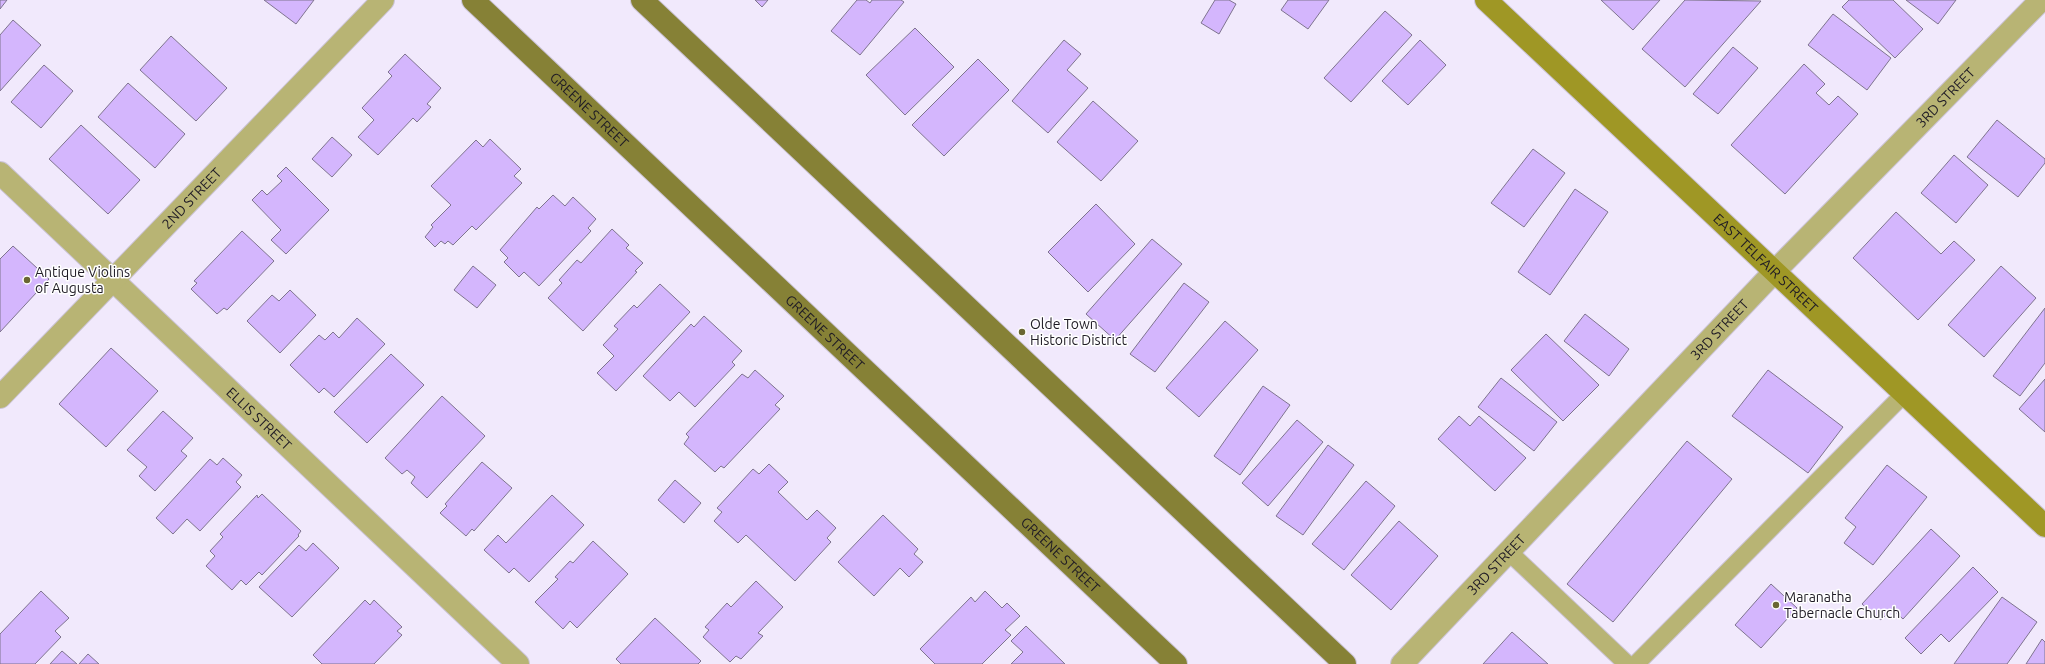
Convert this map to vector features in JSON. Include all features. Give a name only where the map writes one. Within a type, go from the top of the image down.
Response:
[{"type":"main road","name":"GREENE STREET","points":[[473,0],[1176,664]]},
{"type":"main road","points":[[642,0],[1345,664]]},
{"type":"street","name":"2ND STREET","points":[[0,397],[383,0]]},
{"type":"street","name":"EAST TELFAIR STREET","points":[[1486,0],[2045,526]]},
{"type":"street","name":"3RD STREET","points":[[1402,664],[1775,271],[2041,0]]},
{"type":"street","name":"ELLIS STREET","points":[[0,173],[518,664]]},
{"type":"lane","points":[[1636,664],[1905,393]]},
{"type":"lane","points":[[1509,552],[1627,664]]},
{"type":"building","points":[[0,0],[7,0],[0,9]]},
{"type":"building","points":[[264,0],[314,0],[296,24]]},
{"type":"building","points":[[755,0],[768,0],[762,7]]},
{"type":"building","points":[[857,0],[866,0],[870,3],[872,0],[901,0],[904,2],[860,55],[831,31]]},
{"type":"building","points":[[1215,0],[1229,0],[1236,4],[1219,34],[1201,23]]},
{"type":"building","points":[[1288,0],[1329,0],[1308,29],[1281,10]]},
{"type":"building","points":[[1601,0],[1660,0],[1633,30]]},
{"type":"building","points":[[1685,0],[1761,1],[1685,87],[1642,49]]},
{"type":"building","points":[[1849,0],[1893,0],[1923,29],[1895,58],[1842,7]]},
{"type":"building","points":[[1906,0],[1956,0],[1938,24]]},
{"type":"building","points":[[1385,11],[1412,35],[1351,102],[1324,78]]},
{"type":"building","points":[[1833,14],[1891,58],[1867,90],[1808,45]]},
{"type":"building","points":[[13,20],[41,45],[0,91],[0,35]]},
{"type":"building","points":[[915,28],[954,67],[905,115],[866,75]]},
{"type":"building","points":[[171,36],[227,88],[196,121],[140,70]]},
{"type":"building","points":[[1064,40],[1081,54],[1067,70],[1088,88],[1048,133],[1012,101]]},
{"type":"building","points":[[1420,40],[1446,65],[1408,105],[1382,81]]},
{"type":"building","points":[[1733,47],[1758,68],[1718,114],[1693,94]]},
{"type":"building","points":[[405,54],[441,88],[427,104],[431,107],[417,122],[413,118],[378,155],[358,137],[374,120],[362,108],[392,76],[388,72]]},
{"type":"building","points":[[978,59],[1009,90],[944,156],[912,125]]},
{"type":"building","points":[[1804,64],[1825,84],[1816,93],[1829,105],[1838,96],[1858,114],[1785,194],[1731,145]]},
{"type":"building","points":[[44,65],[73,91],[41,128],[11,102]]},
{"type":"building","points":[[128,83],[185,134],[155,168],[98,117]]},
{"type":"building","points":[[1093,101],[1138,141],[1101,181],[1057,142]]},
{"type":"building","points":[[1997,120],[2045,159],[2045,163],[2018,197],[1967,157]]},
{"type":"building","points":[[81,125],[140,180],[108,214],[49,159]]},
{"type":"building","points":[[332,137],[352,155],[332,177],[312,159]]},
{"type":"building","points":[[490,139],[521,169],[514,176],[522,183],[476,230],[472,226],[453,245],[448,241],[445,244],[441,241],[435,247],[425,237],[433,227],[431,225],[451,205],[431,186],[476,140],[483,147]]},
{"type":"building","points":[[1533,149],[1565,173],[1524,227],[1491,203]]},
{"type":"building","points":[[1954,155],[1988,185],[1956,223],[1921,193]]},
{"type":"building","points":[[286,167],[329,210],[286,254],[271,240],[281,230],[252,200],[262,190],[267,195],[282,181],[277,176]]},
{"type":"building","points":[[1575,189],[1608,212],[1550,295],[1518,272]]},
{"type":"building","points":[[553,195],[565,206],[573,197],[596,219],[588,228],[591,231],[539,286],[524,272],[519,277],[504,262],[508,258],[500,250],[537,207],[539,209]]},
{"type":"building","points":[[1096,204],[1135,244],[1088,292],[1048,252]]},
{"type":"building","points":[[1896,212],[1941,254],[1954,241],[1975,260],[1918,320],[1853,258]]},
{"type":"building","points":[[612,229],[629,245],[626,248],[643,263],[635,271],[637,272],[583,331],[548,298],[562,283],[559,280],[577,260],[581,263]]},
{"type":"building","points":[[242,231],[274,261],[227,310],[224,308],[217,314],[191,289],[197,283],[194,281]]},
{"type":"building","points":[[1152,239],[1182,264],[1115,340],[1086,314]]},
{"type":"building","points":[[13,246],[49,279],[0,332],[0,259]]},
{"type":"building","points":[[473,266],[496,285],[477,308],[454,290]]},
{"type":"building","points":[[2001,266],[2036,298],[1984,357],[1948,325]]},
{"type":"building","points":[[1184,283],[1209,302],[1155,372],[1130,354]]},
{"type":"building","points":[[660,284],[690,312],[616,391],[597,373],[614,356],[603,345],[618,329],[614,326],[634,305],[637,308]]},
{"type":"building","points":[[290,290],[316,315],[280,353],[247,321],[272,295],[279,301]]},
{"type":"building","points":[[2045,308],[2045,363],[2020,396],[1993,376]]},
{"type":"building","points":[[1585,314],[1629,349],[1609,376],[1564,341]]},
{"type":"building","points":[[704,316],[742,351],[732,362],[735,365],[695,407],[679,392],[670,401],[643,376],[691,324],[694,327]]},
{"type":"building","points":[[357,318],[385,344],[334,397],[324,388],[319,393],[290,365],[319,335],[325,340],[333,332],[339,338]]},
{"type":"building","points":[[1225,321],[1258,350],[1199,417],[1166,388]]},
{"type":"building","points":[[1546,334],[1599,385],[1563,421],[1511,370]]},
{"type":"building","points":[[111,348],[158,391],[106,447],[59,404]]},
{"type":"building","points":[[391,354],[424,385],[367,443],[334,412]]},
{"type":"building","points":[[755,370],[784,396],[775,405],[780,409],[724,468],[721,466],[715,472],[684,444],[689,437],[686,434],[742,374],[748,378]]},
{"type":"building","points":[[1768,370],[1843,427],[1808,473],[1732,416]]},
{"type":"building","points":[[1501,378],[1557,422],[1534,451],[1478,407]]},
{"type":"building","points":[[2045,379],[2045,432],[2019,409]]},
{"type":"building","points":[[1263,386],[1290,405],[1240,475],[1214,456]]},
{"type":"building","points":[[442,396],[485,436],[427,498],[411,483],[415,477],[407,470],[402,474],[385,458]]},
{"type":"building","points":[[163,411],[193,438],[181,451],[187,456],[155,491],[139,476],[147,467],[127,450]]},
{"type":"building","points":[[1459,416],[1470,426],[1479,416],[1526,458],[1495,491],[1438,439]]},
{"type":"building","points":[[1297,420],[1323,442],[1268,506],[1242,483]]},
{"type":"building","points":[[1687,441],[1732,479],[1613,622],[1567,584]]},
{"type":"building","points":[[1328,445],[1354,465],[1303,535],[1276,516]]},
{"type":"building","points":[[223,458],[242,475],[236,482],[241,487],[200,531],[187,519],[173,534],[156,518],[210,459],[217,465]]},
{"type":"building","points":[[482,462],[512,488],[474,531],[472,529],[466,536],[440,513],[447,506],[445,504]]},
{"type":"building","points":[[769,464],[788,482],[778,492],[807,520],[817,510],[836,528],[827,538],[831,542],[795,581],[746,535],[738,543],[714,521],[722,512],[717,508],[753,469],[759,474]]},
{"type":"building","points":[[1887,465],[1927,497],[1873,565],[1844,543],[1856,527],[1845,518]]},
{"type":"building","points":[[675,480],[701,503],[684,523],[658,500]]},
{"type":"building","points":[[1366,481],[1395,506],[1344,570],[1312,544]]},
{"type":"building","points":[[262,494],[301,531],[298,535],[299,536],[262,575],[259,572],[246,585],[241,580],[232,590],[206,566],[215,556],[210,551],[223,537],[220,534],[257,495],[258,498]]},
{"type":"building","points":[[552,495],[584,525],[529,582],[514,568],[509,573],[484,550],[498,535],[506,543]]},
{"type":"building","points":[[883,515],[918,549],[914,554],[923,562],[909,577],[900,568],[874,596],[838,562]]},
{"type":"building","points":[[1399,521],[1438,556],[1391,610],[1351,575]]},
{"type":"building","points":[[1931,529],[1960,556],[1903,619],[1892,609],[1881,620],[1862,604]]},
{"type":"building","points":[[593,541],[628,574],[577,628],[570,621],[563,629],[535,602],[558,579],[555,577],[570,561],[573,563]]},
{"type":"building","points":[[313,543],[339,568],[292,617],[259,587],[299,545],[306,551]]},
{"type":"building","points":[[1973,567],[1998,592],[1949,642],[1941,634],[1921,654],[1905,638]]},
{"type":"building","points":[[756,581],[783,607],[758,633],[763,636],[741,659],[736,656],[730,662],[703,637],[709,630],[705,627],[727,603],[731,607]]},
{"type":"building","points":[[1771,584],[1797,608],[1761,648],[1735,625]]},
{"type":"building","points":[[41,591],[69,618],[55,631],[61,637],[35,664],[0,664],[0,634]]},
{"type":"building","points":[[985,591],[1002,608],[1007,603],[1020,616],[1005,630],[1011,635],[982,664],[935,664],[920,649],[971,597],[975,602]]},
{"type":"building","points":[[2002,597],[2037,622],[2007,664],[1954,664]]},
{"type":"building","points":[[365,600],[370,605],[374,600],[402,627],[397,631],[402,635],[374,664],[322,664],[313,655]]},
{"type":"building","points":[[655,618],[701,661],[698,664],[621,664],[616,659]]},
{"type":"building","points":[[1026,626],[1065,664],[1011,664],[1023,652],[1011,641]]},
{"type":"building","points":[[1512,632],[1548,664],[1483,664]]},
{"type":"building","points":[[2042,639],[2045,642],[2045,664],[2026,664]]},
{"type":"building","points":[[62,651],[77,664],[50,664]]},
{"type":"building","points":[[88,654],[99,664],[79,664]]},
{"type":"place","name":"Antique Violins of Augusta","points":[[27,280]]},
{"type":"place","name":"Olde Town Historic District","points":[[1022,332]]},
{"type":"place","name":"Maranatha Tabernacle Church","points":[[1776,605]]}]
